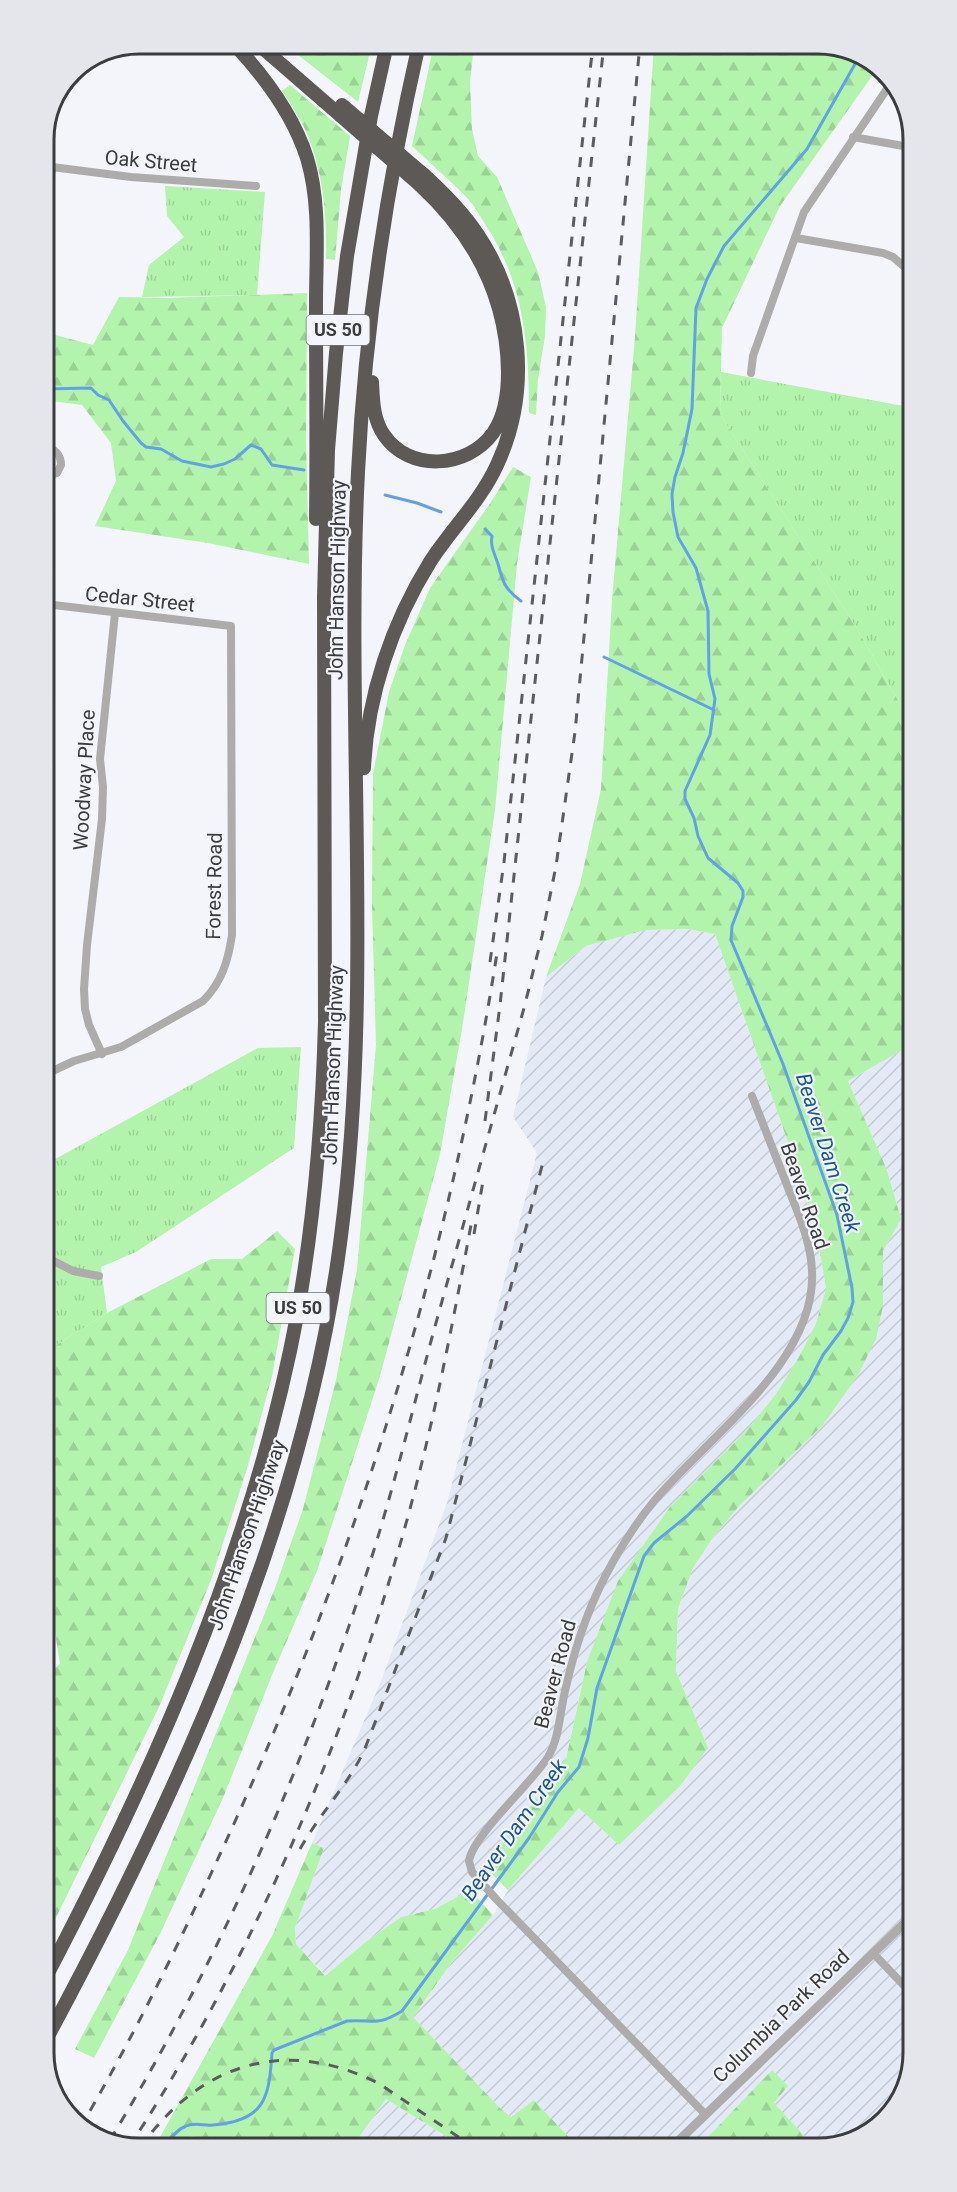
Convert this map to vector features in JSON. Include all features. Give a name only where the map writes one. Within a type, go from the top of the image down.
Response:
[{"type":"highway","points":[[242,54],[268,84],[287,112],[301,141],[312,178],[316,248],[316,551],[324,597]]},
{"type":"highway","points":[[271,54],[342,110]]},
{"type":"highway","points":[[283,54],[342,110],[422,179],[448,198],[470,223],[499,274],[514,327],[518,366],[517,390],[510,429],[497,467],[479,498],[430,562],[412,595],[387,651],[369,724],[356,851]]},
{"type":"highway","name":"John Hanson Highway","points":[[54,1961],[142,1780],[216,1600],[258,1476],[290,1349],[312,1219],[323,1088],[325,1022],[324,597],[328,450],[341,304],[361,171],[385,54]]},
{"type":"highway","name":"John Hanson Highway","points":[[54,2024],[120,1896],[190,1745],[227,1655],[262,1563],[301,1436],[318,1370],[331,1305],[348,1175],[356,1044],[357,506],[369,337],[387,203],[417,54]]},
{"type":"highway","points":[[369,337],[375,415],[380,429],[393,445],[417,459],[444,462],[474,452],[492,435],[504,409],[508,376],[507,346],[500,310],[492,285],[474,247],[422,179]]},
{"type":"street","points":[[751,372],[753,356],[804,212],[887,90]]},
{"type":"street","points":[[853,137],[903,146]]},
{"type":"street","name":"Oak Street","points":[[54,168],[131,177],[256,186]]},
{"type":"street","points":[[796,238],[883,253],[893,257],[903,266]]},
{"type":"street","points":[[54,450],[59,456],[61,465],[54,474]]},
{"type":"street","name":"Cedar Street","points":[[54,605],[231,626]]},
{"type":"street","name":"Woodway Place","points":[[102,1054],[89,1025],[85,1010],[84,989],[102,819],[103,787],[100,759],[115,613]]},
{"type":"street","name":"Forest Road","points":[[54,1070],[137,1039],[203,1001],[213,990],[227,962],[232,935],[231,626]]},
{"type":"street","name":"Beaver Road","points":[[705,2114],[478,1880],[470,1868],[469,1857],[477,1843],[548,1756],[558,1727],[574,1654],[586,1618],[613,1561],[632,1530],[655,1500],[757,1394],[779,1364],[806,1316],[811,1297],[813,1271],[809,1252],[802,1227],[752,1096]]},
{"type":"street","points":[[54,1261],[74,1271],[99,1276]]},
{"type":"street","name":"Columbia Park Road","points":[[681,2138],[903,1924]]},
{"type":"street","points":[[873,1953],[903,1984]]},
{"type":"shaded area","points":[[687,929],[715,934],[790,1148],[817,1234],[826,1289],[816,1323],[799,1357],[776,1394],[747,1430],[673,1504],[587,1662],[566,1759],[484,1866],[470,1890],[435,1909],[401,1917],[367,1941],[326,1976],[296,1944],[295,1928],[324,1848],[312,1843],[381,1681],[447,1503],[537,1153],[513,1117],[546,977],[586,946],[646,930]]},
{"type":"shaded area","points":[[903,1050],[903,2053],[898,2080],[889,2100],[870,2120],[861,2127],[829,2137],[806,2138],[774,2103],[772,2070],[707,2138],[569,2138],[534,2100],[511,2117],[413,2017],[452,1962],[493,1915],[508,1890],[579,1808],[708,1748],[676,1671],[678,1609],[693,1568],[712,1539],[739,1506],[822,1426],[883,1306],[883,1251],[901,1218],[887,1170],[848,1081]]},
{"type":"shaded area","points":[[386,2099],[449,2138],[358,2138]]},
{"type":"green space","points":[[297,54],[370,54],[358,102]]},
{"type":"green space","points":[[432,54],[473,54],[470,82],[472,129],[478,156],[497,177],[538,272],[546,307],[536,415],[529,413],[528,363],[517,293],[499,249],[469,200],[412,146]]},
{"type":"green space","points":[[653,54],[824,54],[856,63],[873,75],[780,206],[722,328],[720,414],[856,627],[903,709],[903,1050],[848,1081],[887,1170],[901,1219],[883,1251],[883,1306],[876,1339],[857,1377],[822,1426],[739,1506],[712,1539],[693,1568],[678,1609],[676,1671],[708,1748],[680,1786],[619,1845],[579,1808],[508,1890],[484,1866],[566,1759],[587,1662],[618,1581],[670,1507],[747,1430],[776,1394],[799,1357],[816,1323],[826,1289],[817,1234],[790,1148],[715,934],[687,929],[646,930],[586,946],[546,977],[580,884],[601,789],[612,600],[635,337]]},
{"type":"green space","points":[[290,85],[350,136],[341,190],[335,260],[326,259],[326,224],[315,155],[302,123],[282,91]]},
{"type":"green space","points":[[165,186],[265,192],[257,295],[142,297],[149,265],[184,237],[167,216]]},
{"type":"green space","points":[[307,293],[306,441],[309,564],[208,543],[95,526],[116,481],[111,443],[82,405],[54,401],[54,335],[93,345],[119,297],[166,298]]},
{"type":"green space","points":[[721,372],[903,406],[903,709],[856,627],[720,414]]},
{"type":"green space","points":[[513,467],[531,477],[517,564],[495,810],[462,1029],[440,1154],[380,1376],[317,1571],[223,1798],[161,1932],[94,2058],[75,2049],[128,1950],[275,1588],[303,1509],[336,1380],[357,1270],[376,1045],[372,905],[373,774],[389,692],[405,645],[430,588]]},
{"type":"green space","points":[[301,1047],[294,1148],[136,1252],[101,1267],[107,1313],[54,1347],[54,1160],[258,1048]]},
{"type":"green space","points":[[277,1231],[295,1249],[272,1376],[247,1469],[211,1580],[159,1707],[54,1922],[54,1669],[60,1664],[54,1627],[54,1347],[107,1313],[211,1259],[242,1259]]},
{"type":"green space","points":[[312,1843],[324,1848],[295,1928],[296,1944],[325,1976],[367,1941],[401,1917],[435,1909],[470,1890],[493,1915],[452,1962],[413,2017],[511,2117],[534,2100],[569,2138],[449,2138],[386,2099],[358,2138],[199,2138],[192,2136],[161,2138],[272,1936]]},
{"type":"green space","points":[[772,2070],[788,2086],[774,2103],[806,2138],[707,2138]]},
{"type":"waterway","name":"Beaver Dam Creek","points":[[171,2138],[186,2126],[230,2123],[254,2112],[266,2095],[274,2050],[347,2021],[380,2021],[402,2011],[529,1838],[558,1792],[579,1767],[588,1738],[597,1688],[644,1556],[654,1543],[687,1516],[735,1469],[796,1400],[848,1318],[853,1302],[852,1288],[837,1215],[783,1064],[731,940],[732,926],[743,891],[738,883],[708,858],[685,799],[685,791],[710,735],[715,699],[709,674],[708,611],[696,568],[678,537],[672,494],[692,409],[696,308],[707,279],[724,246],[807,149],[856,63]]},
{"type":"waterway","points":[[54,389],[91,388],[98,395],[109,400],[141,443],[146,447],[161,449],[182,461],[211,467],[224,464],[235,459],[251,445],[261,449],[272,465],[304,470]]},
{"type":"waterway","points":[[385,495],[441,512]]},
{"type":"waterway","points":[[485,529],[492,536],[492,547],[503,581],[511,593],[521,601]]},
{"type":"waterway","points":[[604,657],[714,710]]},
{"type":"railway","points":[[490,962],[504,862],[592,54]]},
{"type":"railway","points":[[485,1121],[500,1005],[603,54]]},
{"type":"railway","points":[[114,2134],[151,2071],[225,1928],[291,1780],[321,1705],[373,1553],[524,1008],[556,866],[575,732],[639,54]]},
{"type":"railway","points":[[85,2118],[151,1998],[215,1865],[264,1756],[351,1532],[422,1304],[451,1188],[476,1071],[497,953]]},
{"type":"railway","points":[[300,1849],[350,1776],[364,1751],[446,1538],[544,1158]]},
{"type":"railway","points":[[474,1234],[484,1175]]},
{"type":"railway","points":[[135,2138],[216,2001],[255,1925],[291,1847],[354,1688],[381,1608],[415,1489],[441,1377],[471,1225]]},
{"type":"railway","points":[[148,2138],[163,2119],[189,2096],[216,2078],[246,2066],[277,2061],[309,2062],[343,2069],[378,2083],[460,2138]]}]
